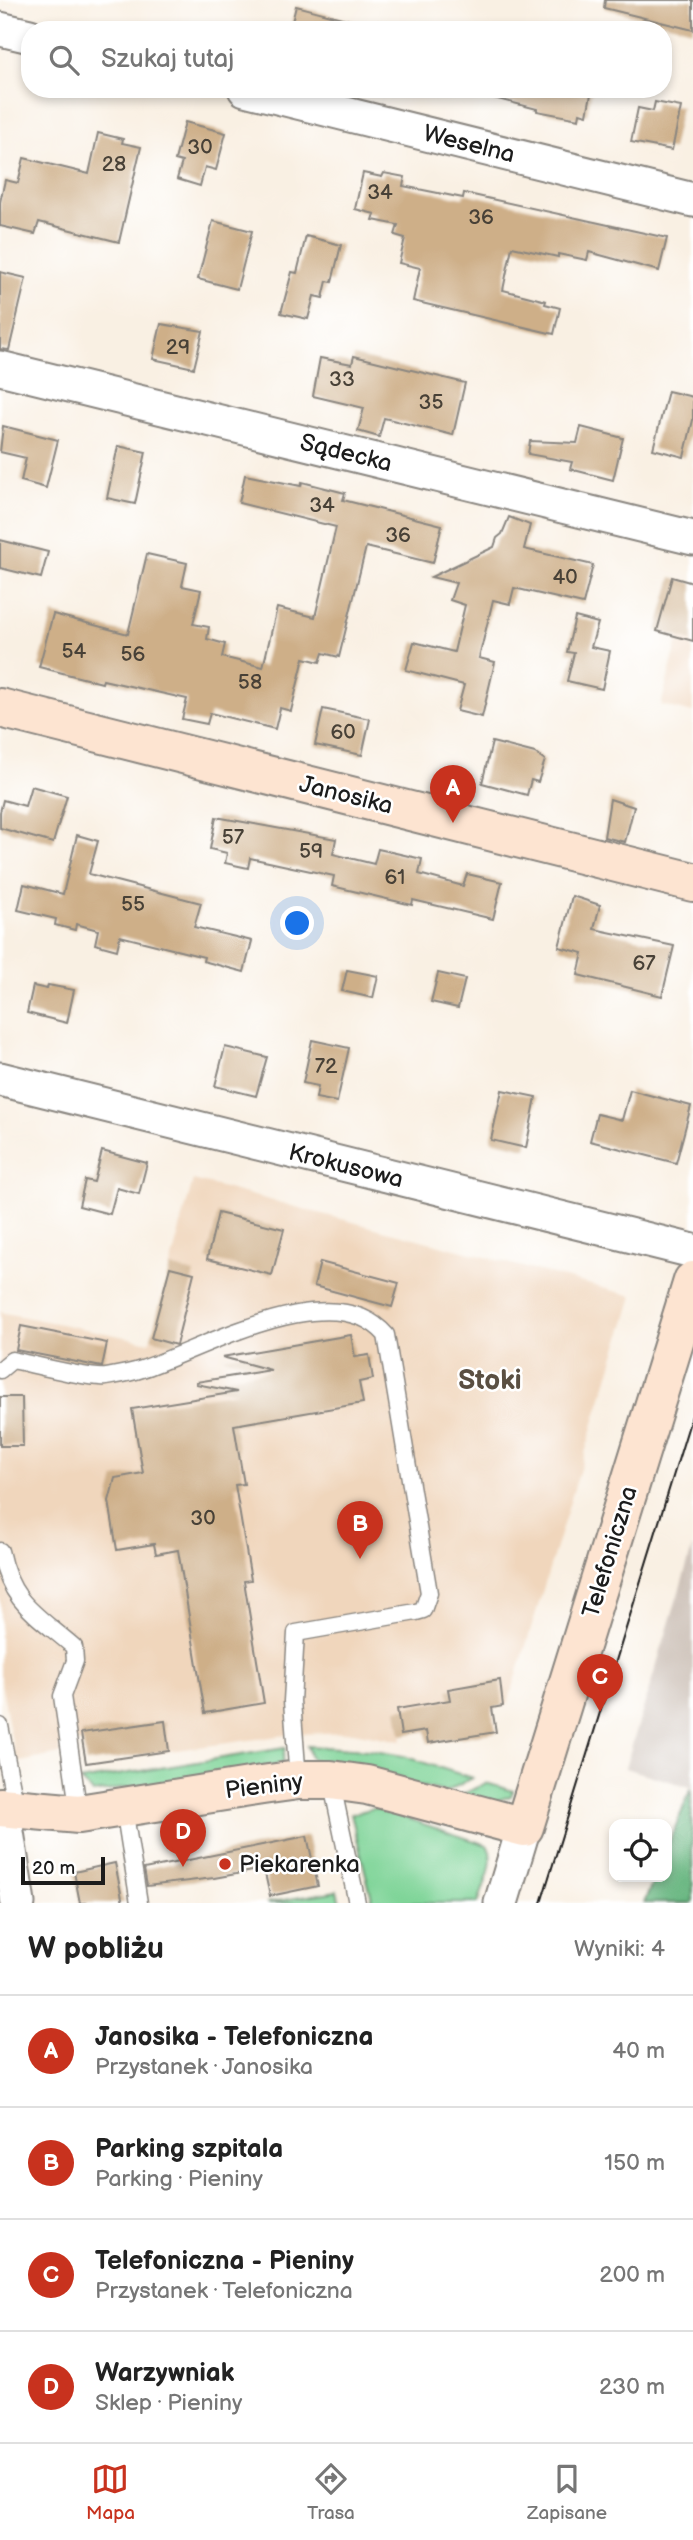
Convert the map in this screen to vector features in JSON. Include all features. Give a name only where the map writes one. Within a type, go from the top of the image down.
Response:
[{"type":"street","points":[[0,29],[21,34]]},
{"type":"street","name":"Weselna","points":[[281,98],[693,200]]},
{"type":"street","name":"Sądecka","points":[[0,368],[693,538]]},
{"type":"street","name":"Janosika","points":[[0,708],[693,882]]},
{"type":"street","name":"Krokusowa","points":[[0,1079],[693,1251]]},
{"type":"street","name":"Telefoniczna","points":[[501,1903],[693,1281]]},
{"type":"street","name":"Pieniny","points":[[6,1807],[79,1814],[315,1780],[367,1785],[524,1827]]},
{"type":"street","points":[[6,1807],[18,1903]]},
{"type":"lane","points":[[0,1370],[12,1360],[102,1378],[141,1370],[252,1325],[302,1314],[338,1310],[368,1319],[386,1335],[429,1593],[423,1610],[296,1633],[292,1701],[315,1780],[357,1903]]},
{"type":"lane","points":[[0,1551],[5,1576],[19,1600],[74,1647],[75,1661],[62,1696],[79,1814]]},
{"type":"lane","points":[[0,1726],[6,1807]]},
{"type":"lane","points":[[124,1808],[139,1903]]},
{"type":"shaded area","points":[[693,582],[693,713],[661,705]]},
{"type":"shaded area","points":[[193,1180],[633,1296],[508,1704],[492,1708],[496,1732],[428,1743],[426,1731],[402,1735],[401,1741],[353,1732],[294,1734],[169,1751],[164,1721],[82,1733],[83,1742],[59,1747],[60,1754],[16,1763],[0,1677],[0,1312],[150,1342]]},
{"type":"shaded area","points":[[693,1546],[693,1788],[625,1768]]},
{"type":"green space","points":[[307,1746],[368,1750],[403,1756],[472,1778],[446,1792],[317,1763],[311,1758]]},
{"type":"green space","points":[[285,1748],[282,1764],[93,1793],[80,1781]]},
{"type":"green space","points":[[486,1783],[513,1791],[511,1796],[492,1802],[459,1796]]},
{"type":"green space","points":[[691,1788],[693,1903],[644,1903],[653,1882],[672,1882],[672,1836]]},
{"type":"green space","points":[[375,1808],[487,1845],[490,1865],[478,1903],[373,1903],[351,1814]]},
{"type":"green space","points":[[337,1891],[340,1903],[267,1903]]},
{"type":"building","points":[[605,0],[693,0],[693,30],[672,25],[672,21],[657,21],[604,8]]},
{"type":"building","points":[[296,6],[353,21],[292,21]]},
{"type":"building","points":[[494,98],[590,98],[587,115],[580,113],[579,119]]},
{"type":"building","points":[[655,102],[681,107],[672,150],[631,142],[638,108],[653,111]]},
{"type":"building","points":[[185,122],[226,133],[216,170],[205,167],[200,186],[177,179],[182,162],[175,160]]},
{"type":"building","points":[[98,133],[141,147],[119,242],[39,222],[35,234],[0,226],[0,202],[5,180],[18,183],[24,158],[89,174]]},
{"type":"building","points":[[363,173],[382,177],[384,173],[405,177],[403,186],[463,198],[464,193],[667,238],[659,271],[589,252],[587,260],[512,247],[503,290],[546,301],[545,304],[560,308],[554,334],[413,301],[420,268],[399,263],[405,238],[395,235],[398,225],[373,220],[375,214],[355,209]]},
{"type":"building","points":[[213,221],[252,231],[237,289],[198,279]]},
{"type":"building","points":[[306,236],[341,245],[332,282],[327,281],[323,298],[314,296],[308,319],[281,313],[292,272],[297,273]]},
{"type":"building","points":[[0,272],[26,278],[9,350],[0,349]]},
{"type":"building","points":[[161,324],[203,331],[194,368],[153,359]]},
{"type":"building","points":[[354,356],[465,383],[453,435],[384,418],[379,437],[358,431],[364,408],[313,396],[320,358],[352,364]]},
{"type":"building","points":[[668,391],[693,397],[693,420],[684,457],[653,449]]},
{"type":"building","points":[[3,426],[58,440],[46,488],[21,481],[26,458],[0,452]]},
{"type":"building","points":[[581,427],[623,438],[613,480],[570,469],[572,462],[528,454],[530,441],[577,443]]},
{"type":"building","points":[[118,446],[146,452],[135,504],[107,498]]},
{"type":"building","points":[[245,475],[301,486],[302,482],[345,493],[343,500],[442,525],[433,563],[366,547],[339,657],[323,653],[320,662],[304,658],[291,711],[280,708],[275,729],[210,713],[207,724],[182,719],[187,699],[103,680],[102,683],[39,667],[53,614],[128,634],[147,554],[187,563],[182,586],[201,590],[193,624],[209,627],[207,639],[225,644],[222,657],[263,667],[277,608],[315,617],[336,527],[239,503]]},
{"type":"building","points":[[509,517],[530,525],[524,549],[593,565],[583,604],[514,588],[510,604],[493,600],[479,658],[495,662],[482,717],[457,711],[464,685],[406,670],[414,642],[454,652],[465,605],[450,600],[456,583],[431,577],[494,547]]},
{"type":"building","points":[[0,540],[48,552],[41,578],[0,568]]},
{"type":"building","points":[[672,577],[693,583],[693,641],[657,631]]},
{"type":"building","points":[[575,617],[598,623],[591,647],[610,651],[602,689],[567,681],[574,653],[567,652]]},
{"type":"building","points":[[323,709],[370,719],[362,755],[315,745]]},
{"type":"building","points":[[492,742],[535,753],[545,760],[538,782],[531,780],[527,795],[482,783]]},
{"type":"building","points":[[31,786],[67,796],[53,843],[0,828],[3,800],[25,806]]},
{"type":"building","points":[[610,799],[634,807],[625,842],[604,837]]},
{"type":"building","points":[[216,817],[336,839],[333,854],[374,864],[378,849],[422,859],[419,874],[463,886],[467,874],[502,882],[493,919],[413,900],[412,905],[332,886],[334,876],[250,858],[248,868],[225,863],[227,853],[210,849]]},
{"type":"building","points":[[77,835],[98,841],[89,874],[201,903],[194,927],[252,941],[244,972],[203,961],[204,957],[120,936],[117,950],[95,944],[98,930],[76,924],[75,930],[55,925],[56,919],[18,910],[24,884],[63,894]]},
{"type":"building","points":[[572,896],[600,905],[594,929],[674,946],[662,996],[578,975],[583,953],[559,947]]},
{"type":"building","points":[[347,970],[378,976],[373,998],[342,991]]},
{"type":"building","points":[[438,973],[465,979],[458,1008],[431,1002]]},
{"type":"building","points":[[48,985],[74,990],[67,1023],[27,1013],[33,986],[47,989]]},
{"type":"building","points":[[312,1040],[349,1048],[337,1102],[316,1098],[318,1086],[303,1083]]},
{"type":"building","points":[[225,1047],[267,1057],[256,1096],[215,1086]]},
{"type":"building","points":[[502,1090],[536,1097],[526,1148],[491,1140]]},
{"type":"building","points":[[630,1090],[691,1106],[676,1163],[590,1141],[597,1114],[622,1120]]},
{"type":"building","points":[[102,1151],[147,1163],[139,1194],[117,1188],[110,1214],[79,1206],[85,1180],[94,1182]]},
{"type":"building","points":[[218,1213],[284,1229],[272,1275],[207,1259]]},
{"type":"building","points":[[320,1262],[399,1283],[392,1307],[314,1286]]},
{"type":"building","points":[[170,1267],[194,1273],[176,1345],[151,1338]]},
{"type":"building","points":[[21,1326],[107,1343],[102,1367],[16,1350]]},
{"type":"building","points":[[351,1335],[355,1357],[369,1355],[373,1379],[359,1382],[363,1403],[234,1425],[244,1484],[235,1485],[251,1580],[244,1581],[264,1703],[205,1713],[178,1550],[156,1554],[154,1544],[117,1550],[109,1501],[115,1478],[143,1473],[132,1409],[237,1392],[196,1382],[271,1370],[222,1357]]},
{"type":"building","points":[[0,1397],[22,1397],[23,1446],[0,1446]]},
{"type":"building","points":[[500,1680],[503,1706],[492,1708],[496,1732],[428,1743],[426,1731],[401,1735],[397,1709],[450,1700],[448,1689]]},
{"type":"building","points":[[165,1721],[169,1751],[86,1763],[81,1733]]},
{"type":"building","points":[[307,1836],[318,1886],[270,1896],[264,1869],[147,1886],[144,1869]]},
{"type":"building","points":[[115,1863],[123,1903],[80,1903],[74,1872]]},
{"type":"tram line","points":[[541,1903],[693,1412]]},
{"type":"place","name":"Janosika - Telefoniczna","points":[[453,823]]},
{"type":"place","name":"Parking szpitala","points":[[360,1559]]},
{"type":"place","name":"Telefoniczna - Pieniny","points":[[600,1712]]},
{"type":"place","name":"Piekarenka","points":[[225,1864]]},
{"type":"place","name":"Warzywniak","points":[[183,1867]]},
{"type":"district","name":"Stoki","points":[[490,1380]]}]
